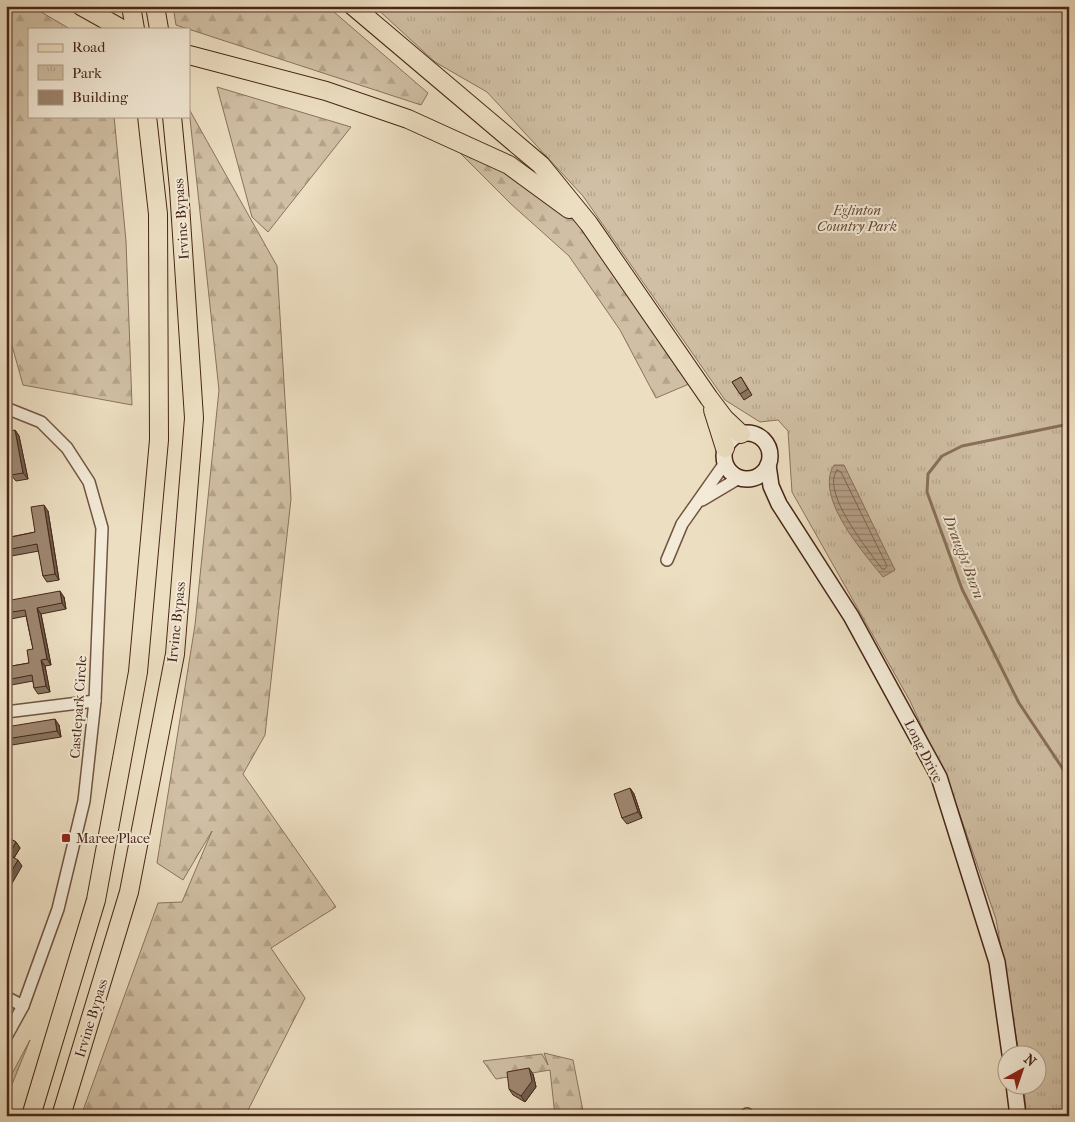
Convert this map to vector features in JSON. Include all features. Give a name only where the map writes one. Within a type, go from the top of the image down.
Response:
[{"type":"main road","points":[[81,6],[120,28]]},
{"type":"main road","points":[[131,6],[135,28]]},
{"type":"main road","points":[[155,6],[159,28]]},
{"type":"main road","points":[[353,6],[541,165],[589,224],[708,398],[724,418],[741,434]]},
{"type":"main road","points":[[193,56],[326,90],[408,119],[509,165],[589,224]]},
{"type":"main road","name":"Irvine Bypass","points":[[32,1116],[96,900],[138,672],[159,440],[158,214],[148,118]]},
{"type":"main road","name":"Irvine Bypass","points":[[61,1116],[129,892],[175,654],[194,418],[180,198],[172,118]]},
{"type":"main road","points":[[708,398],[728,469],[744,478],[761,475],[768,465],[770,452],[764,441],[754,434],[741,434],[732,439],[725,455]]},
{"type":"main road","name":"Long Drive","points":[[768,465],[771,486],[779,504],[851,616],[939,777],[997,962],[1009,1044]]},
{"type":"main road","name":"Long Drive","points":[[744,478],[779,504]]},
{"type":"main road","points":[[1015,1094],[1018,1116]]},
{"type":"street","name":"Castlepark Circle","points":[[6,408],[41,422],[67,448],[89,482],[102,528],[95,701],[84,801],[58,909],[22,1006],[6,1037]]},
{"type":"street","points":[[667,560],[682,524],[697,504],[725,455]]},
{"type":"street","points":[[697,504],[744,478]]},
{"type":"street","points":[[6,712],[95,701]]},
{"type":"street","points":[[6,997],[22,1006]]},
{"type":"green space","points":[[6,6],[31,6],[68,28],[28,28],[28,118],[114,118],[126,241],[132,405],[23,385],[6,324]]},
{"type":"green space","points":[[173,6],[327,6],[428,93],[421,105],[176,25]]},
{"type":"green space","name":"Eglinton Country Park","points":[[374,6],[1069,6],[1069,1116],[1026,1116],[1025,1094],[1048,1094],[1048,1044],[1017,1044],[996,919],[952,792],[910,701],[792,492],[788,431],[778,420],[760,422],[725,400],[583,196],[487,92],[435,62]]},
{"type":"green space","points":[[217,87],[351,127],[268,232],[252,217]]},
{"type":"green space","points":[[190,111],[277,266],[291,499],[265,735],[243,774],[336,907],[271,948],[305,998],[245,1116],[81,1116],[158,903],[182,902],[212,831],[183,880],[157,863],[195,625],[219,390]]},
{"type":"green space","points":[[469,147],[561,203],[605,246],[689,384],[656,398],[620,330],[569,256],[511,204],[459,152]]},
{"type":"green space","points":[[30,1040],[6,1099],[6,1085]]},
{"type":"green space","points":[[544,1053],[573,1060],[584,1116],[555,1116],[550,1070],[496,1079],[483,1061],[542,1054],[548,1065]]},
{"type":"water","points":[[834,465],[844,465],[895,570],[883,577],[853,539],[835,508],[830,492],[830,478]]},
{"type":"building","points":[[741,377],[748,389],[740,394],[732,382]]},
{"type":"building","points":[[15,430],[23,473],[11,475],[6,449],[6,432]]},
{"type":"building","points":[[44,505],[55,574],[43,576],[37,544],[6,550],[6,532],[7,538],[35,532],[31,507]]},
{"type":"building","points":[[60,591],[62,603],[37,608],[47,659],[41,660],[46,686],[34,688],[32,675],[6,680],[6,667],[29,663],[27,650],[33,649],[25,610],[6,613],[6,601]]},
{"type":"building","points":[[55,719],[57,731],[6,739],[6,727]]},
{"type":"building","points":[[630,788],[638,812],[622,818],[614,794]]},
{"type":"building","points":[[6,836],[16,842],[10,852],[6,850]]},
{"type":"building","points":[[6,855],[18,860],[6,880]]},
{"type":"building","points":[[529,1068],[532,1081],[521,1096],[509,1089],[507,1072]]},
{"type":"waterway","name":"Draught Burn","points":[[1069,424],[962,446],[942,456],[928,474],[927,492],[962,589],[1019,703],[1069,778]]},
{"type":"place","name":"Maree Place","points":[[66,838]]}]
